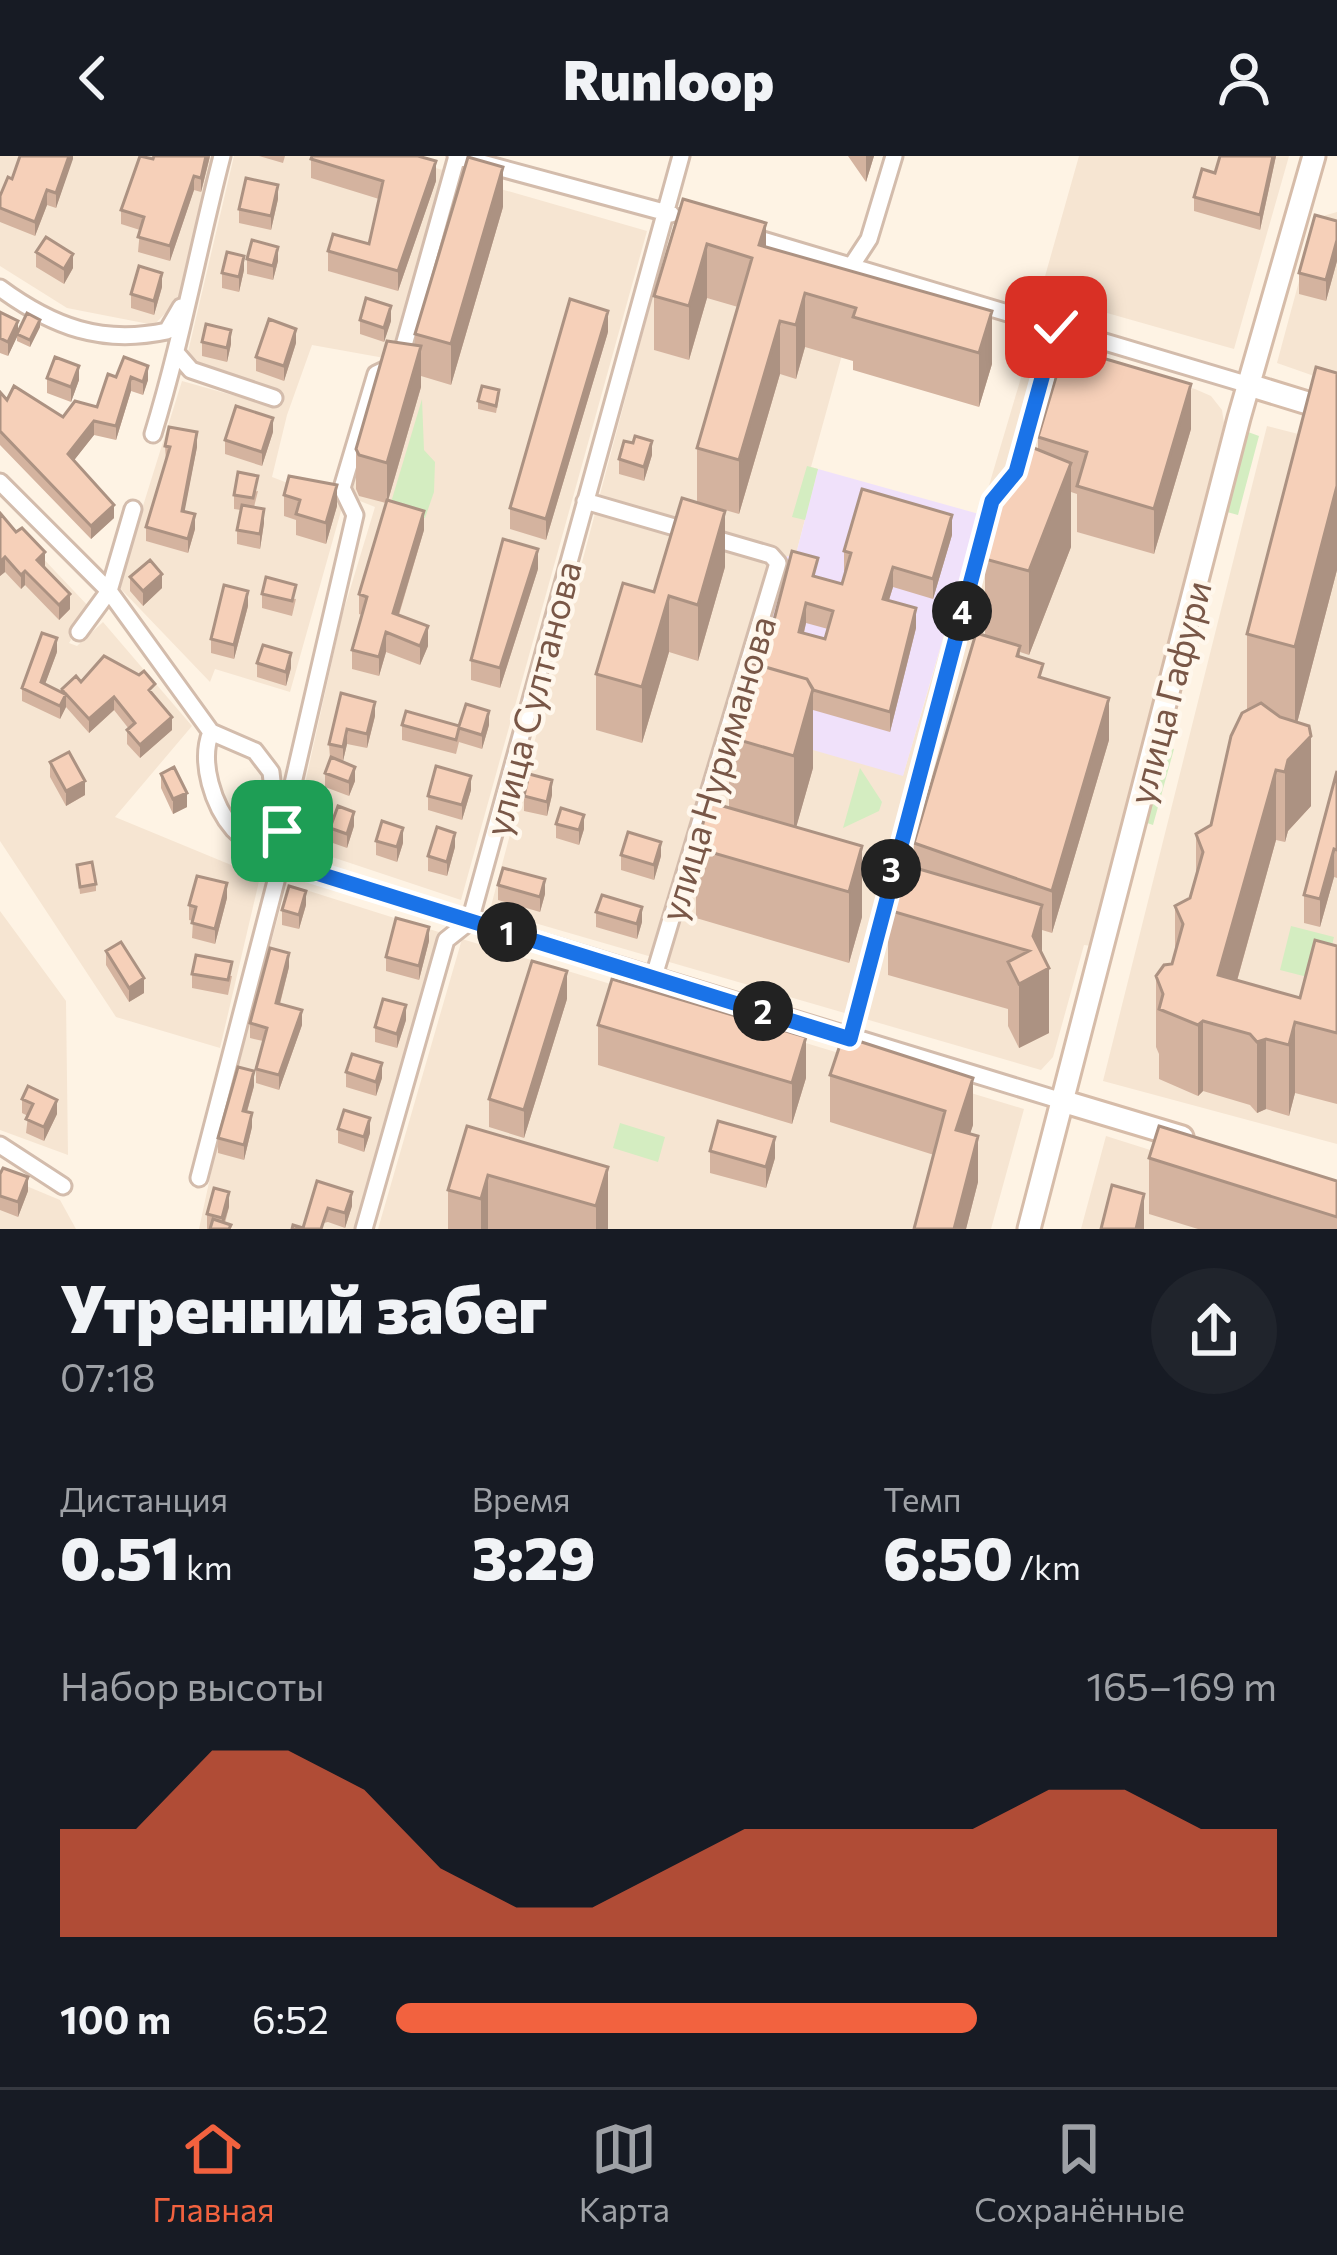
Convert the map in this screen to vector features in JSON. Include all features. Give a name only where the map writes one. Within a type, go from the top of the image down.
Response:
[{"type":"street","points":[[153,434],[178,355],[185,299],[222,156]]},
{"type":"street","points":[[199,1178],[281,862],[282,831],[356,515],[342,488],[376,374],[399,363],[456,156],[688,219]]},
{"type":"street","name":"улица Султанова","points":[[364,1229],[446,940],[470,921],[681,156]]},
{"type":"street","points":[[852,265],[869,239],[894,156]]},
{"type":"street","name":"улица Гафури","points":[[1029,1229],[1249,385],[1314,156]]},
{"type":"street","points":[[733,231],[1337,412]]},
{"type":"street","points":[[0,288],[35,314],[124,340],[167,331],[185,299]]},
{"type":"street","points":[[850,1039],[992,501],[1016,472],[1056,327]]},
{"type":"street","points":[[178,355],[191,370],[274,398]]},
{"type":"street","points":[[0,482],[109,591],[211,732],[255,752],[271,772],[282,831]]},
{"type":"street","name":"улица Нуриманова","points":[[585,501],[777,560],[654,976]]},
{"type":"street","points":[[79,632],[109,591],[133,509]]},
{"type":"street","points":[[211,732],[203,750],[222,808],[235,831],[281,862],[1214,1147]]},
{"type":"street","points":[[0,1145],[63,1186]]},
{"type":"shaded area","points":[[0,156],[214,156],[178,300],[154,325],[67,308],[0,266]]},
{"type":"shaded area","points":[[234,156],[394,156],[446,171],[390,359],[312,345],[287,415],[272,477],[343,504],[290,692],[215,669],[210,682],[118,586],[182,381],[278,408],[283,395],[198,363],[188,352]]},
{"type":"shaded area","points":[[1079,156],[1289,156],[1234,349],[1040,294]]},
{"type":"shaded area","points":[[466,179],[647,231],[461,900],[299,846],[297,820],[342,616],[375,507],[350,497],[387,374],[409,378]]},
{"type":"shaded area","points":[[1337,212],[1337,384],[1277,363],[1316,218]]},
{"type":"shaded area","points":[[666,245],[858,297],[811,467],[818,469],[795,558],[787,557],[737,727],[903,775],[1031,344],[1195,389],[1211,396],[1222,410],[1224,423],[1092,946],[1084,945],[1053,1057],[1041,1070],[490,910]]},
{"type":"shaded area","points":[[1267,426],[1337,444],[1337,1144],[1103,1081]]},
{"type":"shaded area","points":[[818,469],[979,514],[903,776],[737,728],[787,556],[795,558]]},
{"type":"shaded area","points":[[0,513],[91,609],[69,643],[77,646],[103,622],[192,726],[115,817],[260,877],[220,1048],[116,1017],[0,841]]},
{"type":"shaded area","points":[[287,884],[445,934],[358,1229],[199,1229],[220,1131]]},
{"type":"shaded area","points":[[0,911],[66,1001],[68,1155],[0,1130]]},
{"type":"shaded area","points":[[462,939],[1024,1109],[991,1229],[378,1229]]},
{"type":"shaded area","points":[[1106,1136],[1337,1209],[1337,1229],[1081,1229]]},
{"type":"shaded area","points":[[0,1175],[60,1200],[76,1229],[0,1229]]},
{"type":"green space","points":[[422,399],[424,450],[435,462],[434,492],[425,518],[389,509]]},
{"type":"green space","points":[[1248,432],[1259,436],[1238,515],[1227,512]]},
{"type":"green space","points":[[807,466],[818,469],[805,520],[792,517]]},
{"type":"green space","points":[[1164,746],[1174,749],[1153,825],[1144,822]]},
{"type":"green space","points":[[860,768],[882,802],[879,811],[843,828]]},
{"type":"green space","points":[[1291,926],[1334,937],[1323,981],[1280,970]]},
{"type":"green space","points":[[620,1123],[665,1137],[658,1162],[613,1148]]},
{"type":"building","points":[[20,156],[69,156],[56,193],[47,190],[35,222],[0,208],[0,196]]},
{"type":"building","points":[[140,156],[206,156],[201,178],[194,176],[170,246],[138,237],[144,217],[121,210]]},
{"type":"building","points":[[312,156],[418,156],[436,161],[398,271],[328,251],[333,234],[369,244],[383,181]]},
{"type":"building","points":[[1220,156],[1273,156],[1260,215],[1194,197],[1202,169],[1215,173]]},
{"type":"building","points":[[468,157],[503,167],[451,344],[415,334]]},
{"type":"building","points":[[246,178],[278,185],[271,216],[239,209]]},
{"type":"building","points":[[683,199],[766,223],[759,245],[992,311],[979,353],[853,317],[856,308],[805,293],[796,325],[780,321],[739,460],[697,448],[752,258],[707,244],[689,306],[654,296]]},
{"type":"building","points":[[1315,215],[1337,221],[1326,280],[1299,273]]},
{"type":"building","points":[[46,237],[73,254],[64,269],[36,252]]},
{"type":"building","points":[[252,240],[278,247],[273,266],[247,259]]},
{"type":"building","points":[[227,252],[244,256],[239,277],[222,273]]},
{"type":"building","points":[[139,266],[162,273],[154,301],[131,294]]},
{"type":"building","points":[[366,298],[391,306],[384,328],[360,320]]},
{"type":"building","points":[[570,299],[608,311],[546,519],[510,508]]},
{"type":"building","points":[[0,312],[18,321],[8,342],[0,338]]},
{"type":"building","points":[[27,313],[40,320],[30,340],[17,334]]},
{"type":"building","points":[[269,319],[296,329],[284,366],[256,357]]},
{"type":"building","points":[[206,324],[231,330],[227,348],[202,342]]},
{"type":"building","points":[[387,341],[421,346],[387,463],[359,455],[356,449]]},
{"type":"building","points":[[1065,347],[1191,384],[1154,509],[1077,486],[1087,452],[1038,437]]},
{"type":"building","points":[[55,357],[79,366],[71,387],[47,378]]},
{"type":"building","points":[[124,357],[148,366],[143,382],[131,377],[116,426],[94,421],[68,454],[114,505],[91,526],[0,431],[0,392],[7,400],[14,386],[63,417],[75,401],[97,407],[108,374],[116,377]]},
{"type":"building","points":[[1316,367],[1337,373],[1337,486],[1295,647],[1247,634]]},
{"type":"building","points":[[482,386],[499,390],[496,406],[478,401]]},
{"type":"building","points":[[236,406],[273,418],[262,452],[225,440]]},
{"type":"building","points":[[169,427],[197,432],[182,511],[195,514],[188,539],[146,527],[170,447],[165,446]]},
{"type":"building","points":[[635,436],[652,441],[644,467],[619,459],[624,441],[633,443]]},
{"type":"building","points":[[1019,442],[1071,463],[1029,571],[985,559]]},
{"type":"building","points":[[238,472],[258,476],[253,498],[234,495]]},
{"type":"building","points":[[289,476],[337,485],[326,523],[296,514],[300,500],[284,495]]},
{"type":"building","points":[[862,489],[952,515],[933,579],[893,567],[883,599],[916,608],[890,712],[813,690],[807,679],[762,666],[792,551],[818,558],[813,576],[842,584],[851,553],[844,551]],"holes":[[[806,603],[833,611],[825,639],[799,632]]]},
{"type":"building","points":[[682,498],[725,511],[698,605],[669,596],[642,687],[596,674],[623,583],[654,592]]},
{"type":"building","points":[[387,500],[424,511],[393,613],[428,626],[420,646],[386,632],[379,657],[352,650],[367,597],[359,594]]},
{"type":"building","points":[[242,505],[264,509],[260,534],[237,530]]},
{"type":"building","points":[[0,513],[16,532],[22,528],[45,552],[37,560],[70,594],[59,605],[25,571],[21,575],[5,557],[0,562]]},
{"type":"building","points":[[503,539],[538,549],[500,668],[471,660]]},
{"type":"building","points":[[150,560],[162,574],[143,591],[130,577]]},
{"type":"building","points":[[266,577],[296,585],[292,601],[262,594]]},
{"type":"building","points":[[224,585],[248,591],[234,645],[211,639]]},
{"type":"building","points":[[42,633],[57,638],[41,682],[65,694],[62,689],[76,676],[81,682],[104,656],[139,675],[144,671],[155,684],[149,690],[172,717],[140,745],[127,730],[135,723],[114,697],[89,719],[66,694],[60,706],[22,688]]},
{"type":"building","points":[[976,633],[1020,646],[1017,656],[1043,664],[1039,677],[1109,698],[1052,891],[914,843]]},
{"type":"building","points":[[263,645],[291,653],[286,672],[257,663]]},
{"type":"building","points":[[751,663],[807,679],[813,689],[794,756],[729,737]]},
{"type":"building","points":[[341,693],[375,702],[367,734],[347,729],[343,747],[329,744]]},
{"type":"building","points":[[1261,703],[1280,717],[1309,726],[1311,736],[1288,760],[1285,772],[1276,770],[1218,975],[1300,998],[1315,940],[1337,946],[1337,1033],[1295,1022],[1289,1045],[1266,1039],[1257,1042],[1250,1034],[1203,1021],[1198,1025],[1159,1009],[1163,994],[1156,976],[1164,965],[1172,964],[1183,924],[1175,906],[1190,898],[1203,852],[1196,834],[1211,825],[1231,736],[1242,713]]},
{"type":"building","points":[[466,704],[489,711],[482,735],[459,728],[456,740],[402,725],[406,711],[459,726]]},
{"type":"building","points":[[69,752],[85,781],[66,791],[50,762]]},
{"type":"building","points":[[331,757],[355,767],[349,782],[325,773]]},
{"type":"building","points":[[436,766],[471,776],[462,805],[428,796]]},
{"type":"building","points":[[174,767],[187,793],[173,799],[161,774]]},
{"type":"building","points":[[1337,771],[1337,850],[1320,899],[1304,895]]},
{"type":"building","points":[[529,774],[552,780],[547,802],[524,796]]},
{"type":"building","points":[[709,802],[862,846],[849,892],[696,848]]},
{"type":"building","points":[[338,806],[354,812],[347,834],[330,828]]},
{"type":"building","points":[[561,808],[584,815],[579,830],[556,824]]},
{"type":"building","points":[[382,821],[403,828],[397,847],[376,841]]},
{"type":"building","points":[[437,827],[455,833],[447,862],[428,856]]},
{"type":"building","points":[[628,832],[661,842],[654,865],[621,855]]},
{"type":"building","points":[[92,862],[96,884],[80,887],[77,865]]},
{"type":"building","points":[[902,864],[1042,905],[1033,936],[1049,968],[1019,984],[1008,962],[1029,951],[888,910]]},
{"type":"building","points":[[503,868],[545,879],[540,897],[498,885]]},
{"type":"building","points":[[197,876],[227,883],[215,929],[192,923],[196,907],[189,905]]},
{"type":"building","points":[[289,886],[306,891],[299,915],[282,910]]},
{"type":"building","points":[[602,895],[642,907],[637,924],[596,912]]},
{"type":"building","points":[[396,918],[429,927],[419,966],[386,957]]},
{"type":"building","points":[[121,942],[144,978],[129,988],[106,951]]},
{"type":"building","points":[[270,948],[289,953],[276,1003],[302,1010],[279,1075],[256,1069],[267,1028],[250,1023]]},
{"type":"building","points":[[196,955],[232,962],[228,980],[192,974]]},
{"type":"building","points":[[532,961],[567,971],[524,1110],[489,1099]]},
{"type":"building","points":[[612,979],[806,1037],[792,1083],[598,1025]]},
{"type":"building","points":[[383,999],[406,1005],[397,1034],[375,1027]]},
{"type":"building","points":[[843,1036],[973,1078],[956,1130],[978,1136],[954,1229],[914,1229],[945,1111],[830,1075]]},
{"type":"building","points":[[352,1054],[382,1063],[376,1082],[346,1072]]},
{"type":"building","points":[[238,1067],[254,1071],[243,1111],[252,1113],[244,1145],[218,1138]]},
{"type":"building","points":[[28,1086],[57,1100],[44,1127],[26,1119],[33,1104],[22,1099]]},
{"type":"building","points":[[344,1110],[370,1118],[364,1137],[338,1129]]},
{"type":"building","points":[[718,1121],[775,1137],[766,1167],[710,1151]]},
{"type":"building","points":[[467,1126],[608,1167],[596,1206],[488,1175],[481,1199],[448,1190]]},
{"type":"building","points":[[1159,1126],[1337,1181],[1337,1217],[1149,1158]]},
{"type":"building","points":[[3,1168],[28,1177],[18,1202],[0,1196]]},
{"type":"building","points":[[317,1181],[352,1192],[345,1213],[328,1208],[321,1229],[292,1229],[293,1225],[303,1228]]},
{"type":"building","points":[[1112,1185],[1144,1194],[1136,1229],[1101,1229]]},
{"type":"building","points":[[214,1188],[229,1192],[222,1218],[207,1214]]},
{"type":"building","points":[[213,1219],[231,1225],[210,1229]]},
{"type":"route","points":[[282,831],[281,862],[850,1039],[879,936],[890,873],[992,501],[1016,472],[1056,327]]}]
